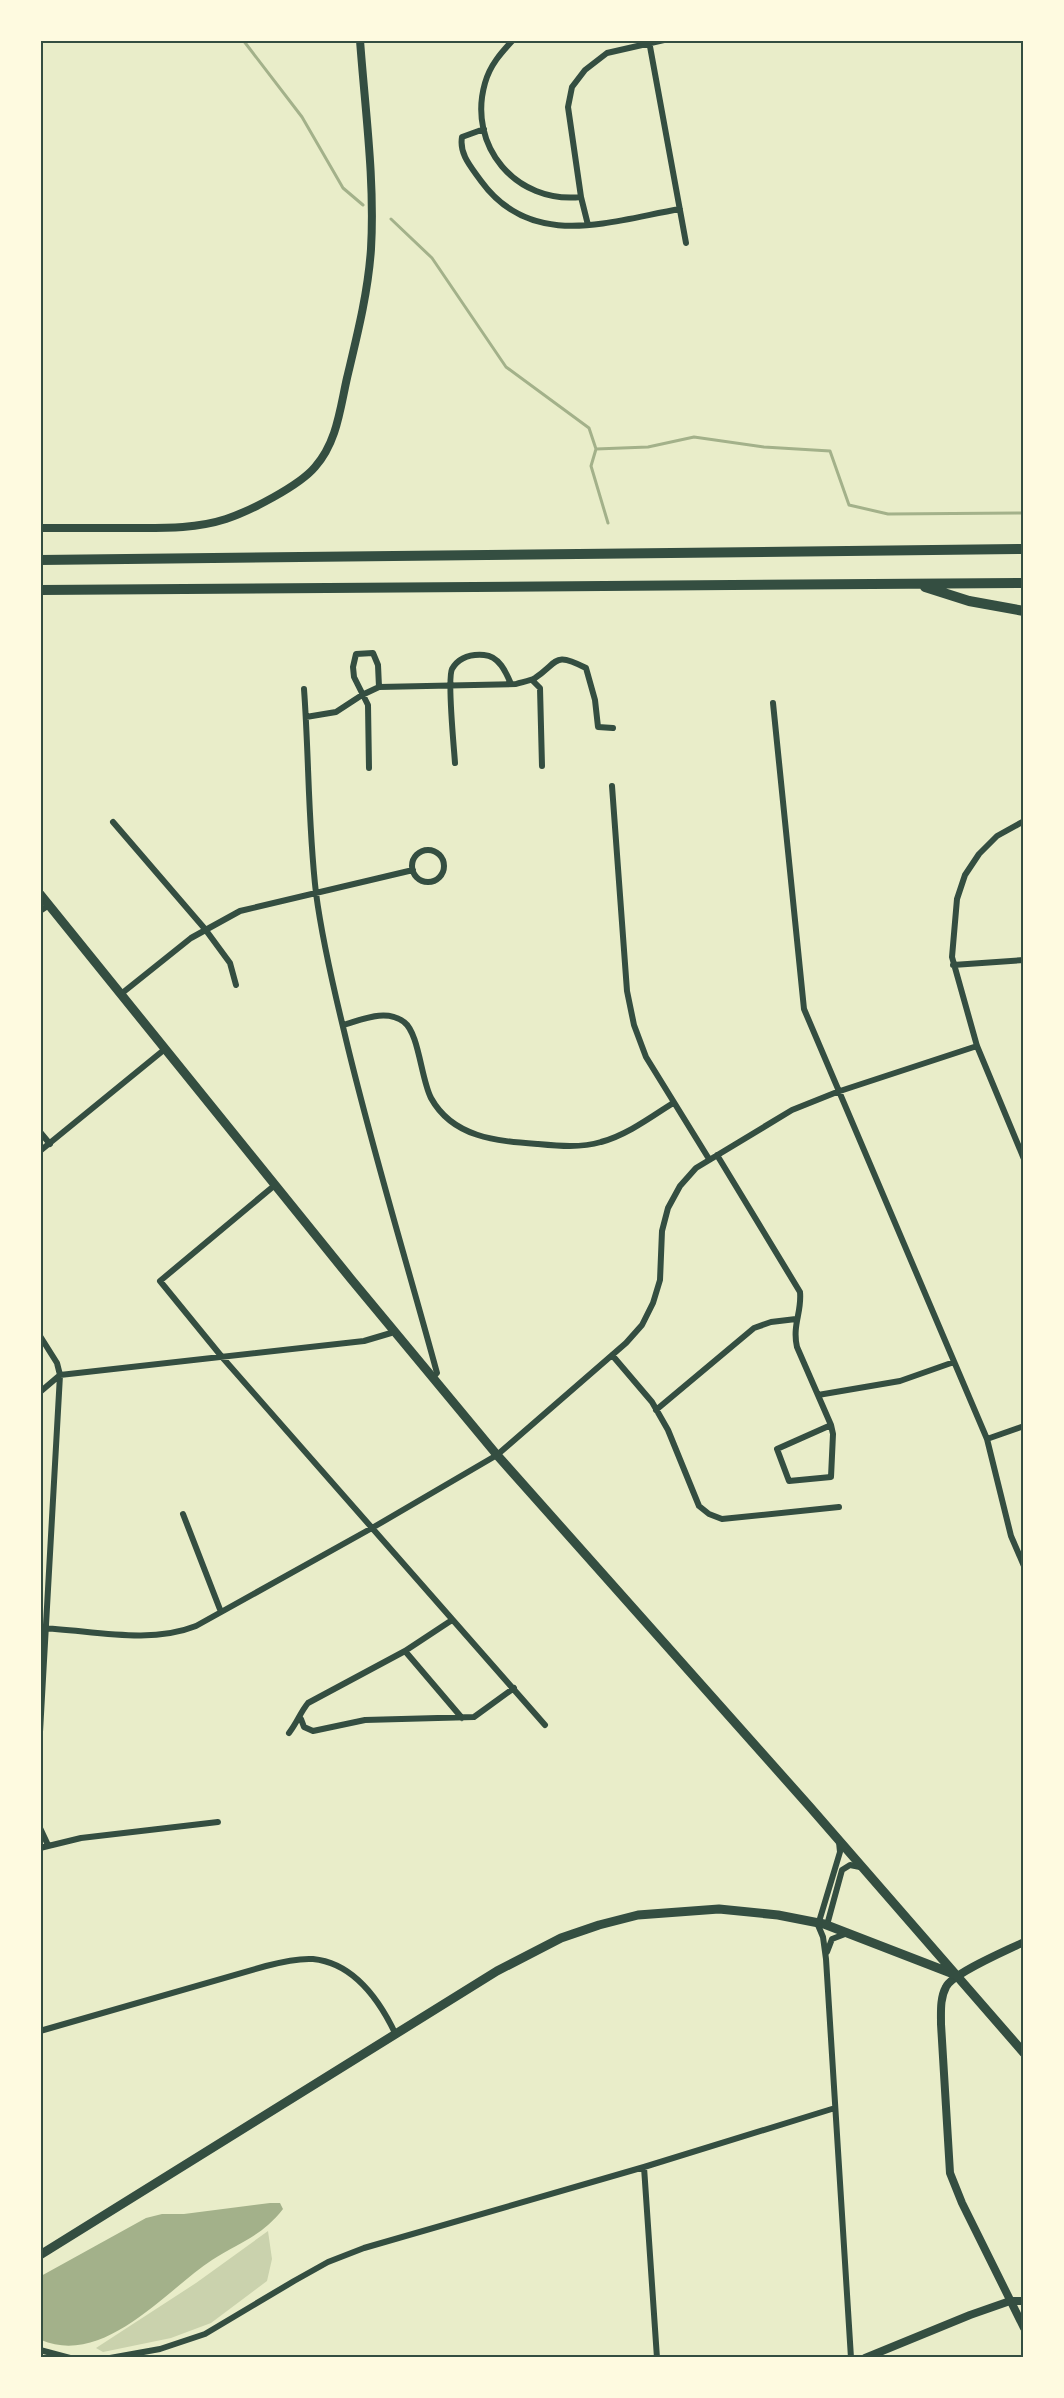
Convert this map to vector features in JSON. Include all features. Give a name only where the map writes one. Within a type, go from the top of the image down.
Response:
[{"type":"highway","points":[[40,560],[1023,549]]},
{"type":"highway","points":[[40,590],[1023,583]]},
{"type":"highway","points":[[913,584],[969,601],[1023,611]]},
{"type":"main road","points":[[40,894],[497,1455],[837,1838],[1023,2053]]},
{"type":"main road","points":[[40,2254],[527,1953],[598,1925],[638,1915],[719,1909],[755,1912],[823,1924],[958,1976]]},
{"type":"main road","points":[[865,2358],[955,2320],[1010,2301],[1023,2301]]},
{"type":"street","points":[[40,528],[170,528],[225,519],[251,509],[296,483],[314,468],[328,450],[336,428],[364,300],[371,250],[372,199],[360,40]]},
{"type":"street","points":[[500,40],[506,48]]},
{"type":"street","points":[[513,40],[496,59],[485,83],[484,129],[487,143],[494,157],[519,182],[548,196],[568,199],[581,197]]},
{"type":"street","points":[[588,225],[581,197],[568,107],[572,87],[585,70],[607,53],[664,40]]},
{"type":"street","points":[[650,42],[686,243]]},
{"type":"street","points":[[484,129],[462,136],[461,148],[467,162],[490,193],[514,212],[543,224],[567,227],[588,225],[680,209]]},
{"type":"street","points":[[369,768],[368,705],[354,677],[353,667],[356,654],[372,653],[378,665],[379,687]]},
{"type":"street","points":[[455,763],[451,671],[460,659],[473,655],[488,655],[504,667],[511,684]]},
{"type":"street","points":[[306,717],[336,712],[379,687],[511,684],[532,680],[552,662],[563,658],[586,668],[595,700],[598,727],[613,728]]},
{"type":"street","points":[[532,680],[540,688],[542,766]]},
{"type":"street","points":[[304,689],[316,893],[342,1025],[363,1111],[437,1373],[433,1377]]},
{"type":"street","points":[[773,703],[804,1010],[837,1092],[987,1439],[1011,1536],[1023,1566]]},
{"type":"street","points":[[612,786],[627,991],[634,1025],[646,1057],[709,1159]]},
{"type":"street","points":[[1023,821],[997,836],[978,854],[965,875],[957,899],[953,928],[953,965],[977,1046],[1022,1151],[1023,1159]]},
{"type":"street","points":[[112,822],[204,929],[230,963],[236,985]]},
{"type":"street","points":[[426,849],[437,852],[445,866],[442,876],[433,881],[423,881],[412,870],[413,859],[426,849]]},
{"type":"street","points":[[121,994],[204,929],[240,911],[412,870]]},
{"type":"street","points":[[40,911],[49,905]]},
{"type":"street","points":[[953,965],[1023,960]]},
{"type":"street","points":[[342,1025],[384,1015],[396,1017],[406,1023],[411,1031],[425,1085],[441,1114],[456,1126],[491,1140],[564,1146],[602,1142],[619,1136],[674,1103]]},
{"type":"street","points":[[44,1628],[155,1635],[176,1634],[196,1626],[372,1528],[497,1455],[612,1355],[642,1325],[653,1303],[660,1280],[662,1232],[668,1208],[680,1186],[696,1168],[792,1110],[837,1092],[977,1046]]},
{"type":"street","points":[[40,1151],[165,1049]]},
{"type":"street","points":[[40,1132],[50,1144]]},
{"type":"street","points":[[717,1155],[800,1292],[801,1304],[794,1333],[797,1347],[831,1425],[833,1434],[831,1477],[789,1481],[777,1449],[831,1425]]},
{"type":"street","points":[[275,1185],[160,1281],[222,1357],[545,1725]]},
{"type":"street","points":[[656,1410],[754,1328],[771,1322],[796,1319]]},
{"type":"street","points":[[40,1392],[60,1375],[364,1341],[394,1330]]},
{"type":"street","points":[[40,1336],[57,1363],[60,1375],[44,1628],[40,1732]]},
{"type":"street","points":[[612,1355],[656,1410],[668,1430],[699,1506],[709,1514],[722,1519],[839,1507]]},
{"type":"street","points":[[818,1395],[900,1381],[954,1362]]},
{"type":"street","points":[[987,1439],[1023,1426]]},
{"type":"street","points":[[183,1514],[220,1612]]},
{"type":"street","points":[[453,1620],[405,1650],[308,1703],[302,1710],[301,1719],[304,1727],[313,1731],[365,1720],[474,1717],[484,1712],[514,1688]]},
{"type":"street","points":[[405,1650],[462,1718]]},
{"type":"street","points":[[289,1733],[301,1719]]},
{"type":"street","points":[[40,1848],[81,1838],[218,1822]]},
{"type":"street","points":[[40,1828],[48,1845]]},
{"type":"street","points":[[837,1838],[840,1852],[823,1924],[823,1937],[851,2358]]},
{"type":"street","points":[[823,1924],[842,1870],[853,1865],[865,1870]]},
{"type":"street","points":[[826,1959],[828,1944],[838,1935],[849,1933]]},
{"type":"street","points":[[1023,1942],[958,1976],[947,1985],[942,2000],[941,2056],[950,2173],[962,2203],[1023,2328]]},
{"type":"street","points":[[40,2031],[266,1966],[289,1960],[313,1959],[334,1964],[353,1976],[381,2006],[396,2035]]},
{"type":"street","points":[[110,2358],[160,2349],[205,2334],[302,2276],[328,2262],[364,2248],[644,2167],[835,2108]]},
{"type":"street","points":[[644,2167],[657,2358]]},
{"type":"street","points":[[40,2350],[70,2358]]},
{"type":"shaded area","points":[[280,2203],[283,2209],[267,2226],[212,2260],[132,2322],[110,2335],[88,2343],[65,2346],[41,2340],[41,2276],[146,2218],[162,2214],[184,2214]]},
{"type":"shaded area","points":[[268,2231],[272,2259],[267,2281],[211,2323],[171,2338],[103,2352],[96,2348],[196,2283]]},
{"type":"waterway","points":[[243,40],[302,117],[343,188],[363,205]]},
{"type":"waterway","points":[[391,219],[432,258],[506,367],[589,428],[596,449],[648,447],[694,437],[764,447],[830,451],[849,505],[888,514],[1024,513]]},
{"type":"waterway","points":[[596,449],[591,466],[608,523]]}]
